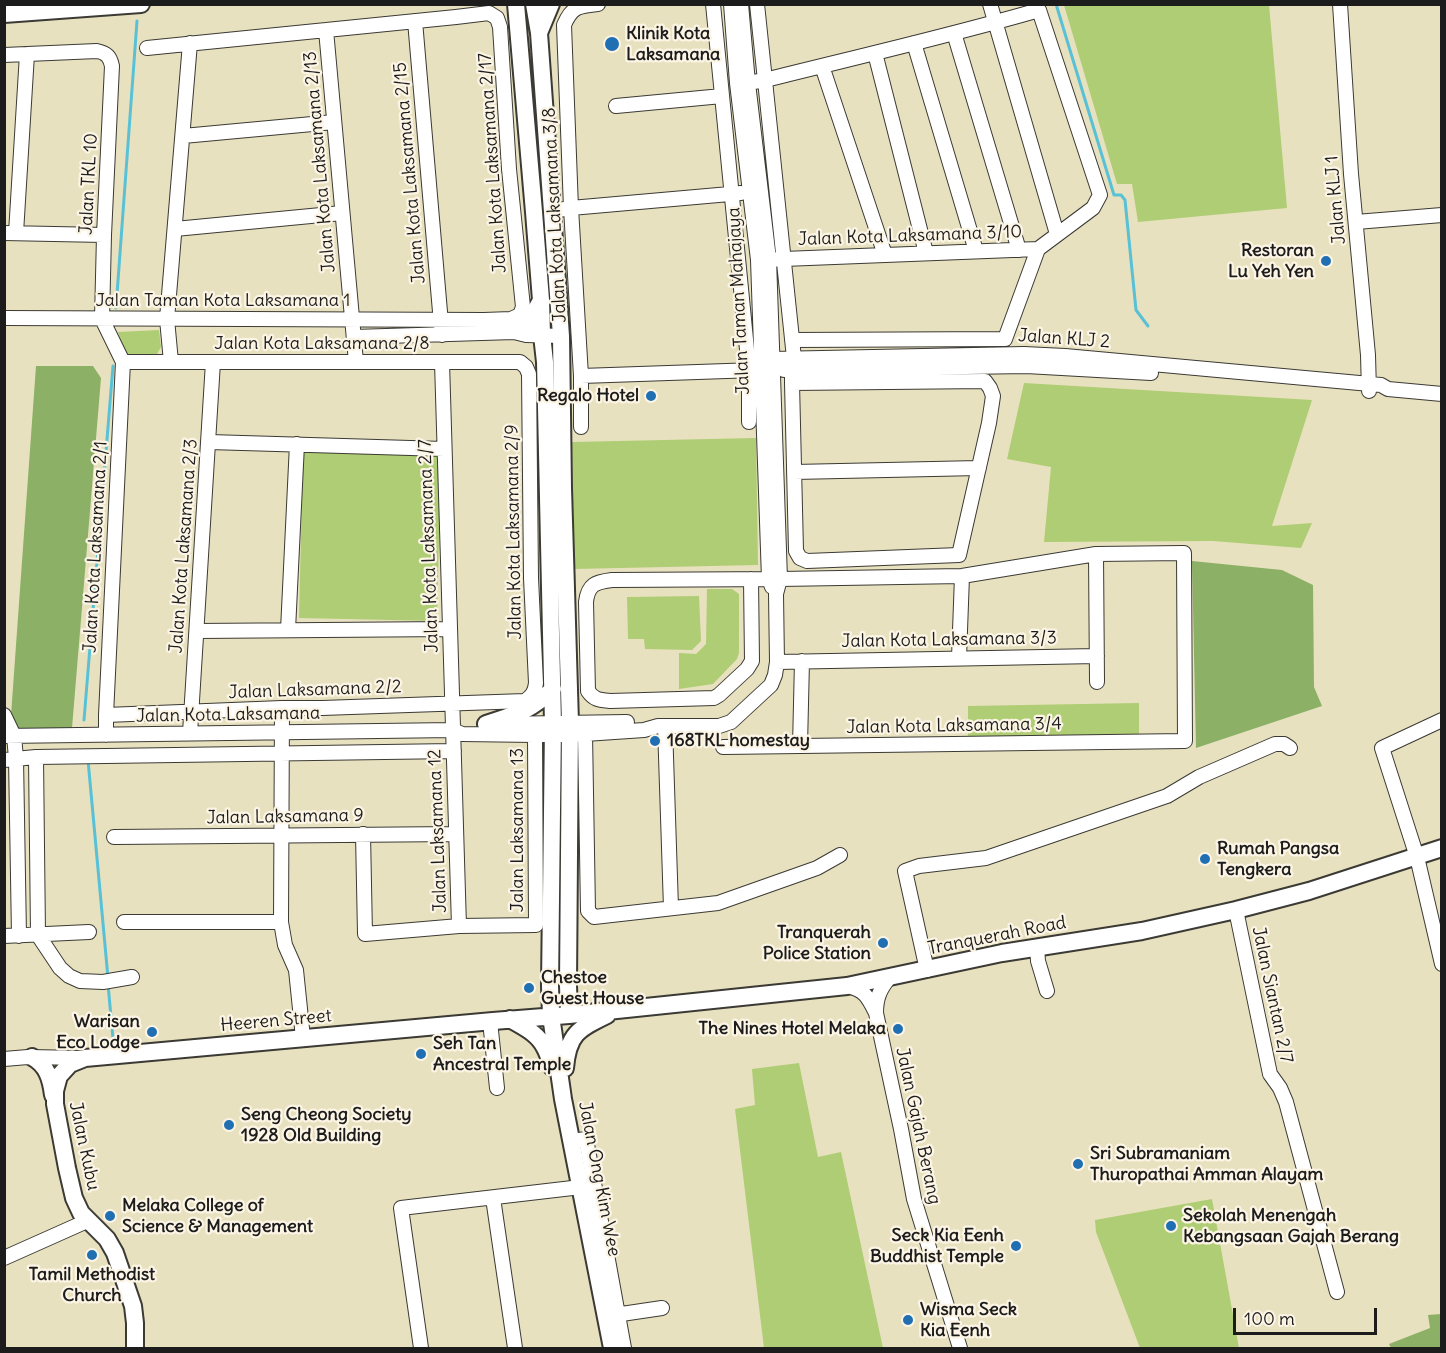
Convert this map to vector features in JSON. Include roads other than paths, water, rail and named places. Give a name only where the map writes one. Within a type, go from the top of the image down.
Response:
[{"type":"main road","points":[[4,14],[141,4]]},
{"type":"main road","points":[[534,4],[539,33],[561,331],[569,1015]]},
{"type":"main road","points":[[539,33],[551,4]]},
{"type":"main road","points":[[515,6],[541,300],[527,329],[545,362],[553,689],[566,730]]},
{"type":"main road","points":[[486,724],[528,710],[553,689]]},
{"type":"main road","name":"Jalan Ong Kim Wee","points":[[566,730],[550,986],[551,1017],[563,1099],[581,1187],[612,1316],[612,1348]]},
{"type":"main road","name":"Tranquerah Road","points":[[551,1017],[847,986],[1037,947],[1142,932],[1309,891],[1442,848]]},
{"type":"main road","points":[[568,985],[574,995],[585,1005],[616,1010]]},
{"type":"main road","points":[[510,1019],[536,1005],[550,986]]},
{"type":"main road","points":[[563,1099],[566,1056],[572,1039],[589,1024],[616,1010]]},
{"type":"main road","name":"Heeren Street","points":[[85,1058],[551,1017]]},
{"type":"main road","points":[[510,1019],[531,1032],[545,1047],[563,1099]]},
{"type":"main road","points":[[32,1057],[46,1070],[54,1099]]},
{"type":"main road","name":"Jalan Kubu","points":[[85,1058],[70,1064],[59,1076],[54,1099],[75,1198],[81,1213],[107,1239],[115,1253],[132,1306],[135,1348]]},
{"type":"street","name":"Jalan Kota Laksamana 3/8","points":[[581,427],[581,376],[564,24],[568,14],[579,6],[598,4]]},
{"type":"street","points":[[713,4],[731,194],[765,367],[749,422]]},
{"type":"street","name":"Jalan Taman Mahajaya","points":[[730,4],[737,83],[755,192],[763,260],[765,367],[775,579]]},
{"type":"street","name":"Jalan Taman Mahajaya","points":[[741,4],[755,192]]},
{"type":"street","points":[[757,4],[792,340],[796,551],[800,558],[807,561],[959,555],[993,396],[985,381],[793,370]]},
{"type":"street","points":[[990,4],[1057,234]]},
{"type":"street","name":"Jalan KLJ 1","points":[[1340,4],[1369,388]]},
{"type":"street","name":"Jalan Kota Laksamana 3/10","points":[[763,260],[1038,249],[1093,208],[1100,195],[1039,10],[995,23]]},
{"type":"street","name":"Jalan Kota Laksamana 2/17","points":[[415,21],[489,13],[497,18],[501,27],[509,169],[527,329]]},
{"type":"street","points":[[147,48],[415,21]]},
{"type":"street","name":"Jalan Kota Laksamana 2/15","points":[[415,21],[442,335]]},
{"type":"street","points":[[748,83],[995,23]]},
{"type":"street","name":"Jalan Kota Laksamana 2/13","points":[[326,30],[357,362]]},
{"type":"street","points":[[954,33],[1019,250]]},
{"type":"street","points":[[171,362],[167,319],[190,43]]},
{"type":"street","points":[[914,43],[976,252]]},
{"type":"street","name":"Jalan TKL 10","points":[[27,54],[97,51],[105,53],[110,58],[112,66],[102,319]]},
{"type":"street","points":[[875,53],[926,253]]},
{"type":"street","points":[[4,55],[27,54],[10,233],[104,235]]},
{"type":"street","points":[[822,66],[885,255]]},
{"type":"street","points":[[616,106],[722,96]]},
{"type":"street","points":[[183,136],[334,122]]},
{"type":"street","points":[[552,211],[755,192]]},
{"type":"street","points":[[175,229],[342,213]]},
{"type":"street","points":[[1356,222],[1442,215]]},
{"type":"street","points":[[792,340],[1005,339],[1038,249]]},
{"type":"street","name":"Jalan Taman Mahajaya","points":[[566,730],[644,730],[662,726],[719,726],[731,722],[771,685],[777,662],[776,594],[763,393],[765,367],[761,342],[763,260]]},
{"type":"street","name":"Jalan Taman Kota Laksamana 1","points":[[4,318],[511,320],[527,329]]},
{"type":"street","points":[[102,319],[123,362]]},
{"type":"street","points":[[354,337],[442,335],[527,329],[561,331]]},
{"type":"street","name":"Jalan KLJ 2","points":[[581,376],[765,367],[793,370],[1024,354],[1065,356],[1175,370],[1369,388],[1381,385],[1388,389],[1442,394]]},
{"type":"street","name":"Jalan Kota Laksamana 2/8","points":[[123,362],[520,362]]},
{"type":"street","name":"Jalan Kota Laksamana 2/1","points":[[106,735],[123,362]]},
{"type":"street","name":"Jalan Kota Laksamana 2/3","points":[[190,734],[213,362]]},
{"type":"street","name":"Jalan Kota Laksamana 2/7","points":[[442,362],[453,730]]},
{"type":"street","name":"Jalan Kota Laksamana 2/9","points":[[520,362],[526,366],[529,374],[531,578],[536,683],[535,691],[525,701]]},
{"type":"street","points":[[208,442],[444,449]]},
{"type":"street","points":[[288,630],[297,444]]},
{"type":"street","points":[[794,472],[979,468]]},
{"type":"street","name":"Jalan Kota Laksamana 3/4","points":[[723,747],[1185,741],[1184,553],[1096,554]]},
{"type":"street","points":[[751,579],[752,660],[747,669],[719,695],[714,698],[598,700],[592,697],[588,691],[586,602],[587,592],[600,582],[612,580],[962,576],[1096,554],[1097,682]]},
{"type":"street","points":[[959,658],[962,576]]},
{"type":"street","points":[[197,631],[450,629]]},
{"type":"street","name":"Jalan Kota Laksamana 3/3","points":[[777,662],[1097,656]]},
{"type":"street","points":[[800,746],[802,661]]},
{"type":"street","points":[[618,722],[628,714],[631,699]]},
{"type":"street","name":"Jalan Laksamana 2/2","points":[[106,715],[525,701]]},
{"type":"street","points":[[282,708],[281,922],[285,945],[296,970],[303,1038]]},
{"type":"street","points":[[5,715],[9,736],[19,936]]},
{"type":"street","points":[[1442,720],[1382,748],[1417,857],[1438,937],[1442,964]]},
{"type":"street","name":"Jalan Taman Mahajaya","points":[[566,730],[618,722],[644,722],[662,726]]},
{"type":"street","name":"Jalan Kota Laksamana","points":[[9,736],[453,730],[462,726],[486,724],[566,730]]},
{"type":"street","points":[[662,726],[671,908]]},
{"type":"street","name":"Jalan Kota Laksamana","points":[[453,730],[462,734],[535,735],[566,730]]},
{"type":"street","name":"Jalan Laksamana 12","points":[[453,730],[459,926],[537,925]]},
{"type":"street","points":[[566,730],[588,911],[594,917],[718,903],[817,868],[840,855]]},
{"type":"street","name":"Jalan Laksamana 13","points":[[535,735],[537,925]]},
{"type":"street","points":[[927,970],[905,871],[919,866],[986,858],[1167,796],[1199,777],[1275,744],[1284,744],[1290,748]]},
{"type":"street","points":[[10,759],[454,752]]},
{"type":"street","points":[[36,757],[38,935],[60,968],[69,976],[80,981],[103,982],[132,977]]},
{"type":"street","points":[[363,834],[365,934],[459,926]]},
{"type":"street","name":"Jalan Laksamana 9","points":[[114,837],[456,834]]},
{"type":"street","name":"Jalan Siantan 2/7","points":[[1236,910],[1270,1074],[1286,1102],[1338,1292]]},
{"type":"street","points":[[124,922],[281,922]]},
{"type":"street","points":[[4,936],[89,933]]},
{"type":"street","points":[[1037,947],[1038,960],[1047,991]]},
{"type":"street","name":"Jalan Gajah Berang","points":[[889,978],[878,993],[876,1013],[914,1199],[960,1348]]},
{"type":"street","name":"Jalan Gajah Berang","points":[[847,986],[857,988],[862,992],[870,1000],[876,1013]]},
{"type":"street","points":[[490,1021],[497,1088]]},
{"type":"street","name":"Heeren Street","points":[[4,1059],[85,1058]]},
{"type":"street","points":[[572,1141],[586,1139],[612,1316],[624,1348]]},
{"type":"street","points":[[421,1348],[401,1208],[581,1187]]},
{"type":"street","points":[[493,1198],[515,1348]]},
{"type":"street","points":[[4,1258],[87,1221]]},
{"type":"street","points":[[612,1316],[662,1308]]},
{"type":"waterway","points":[[1056,4],[1114,195],[1121,195],[1125,200],[1136,310],[1148,326]]},
{"type":"waterway","points":[[116,308],[137,21]]},
{"type":"waterway","points":[[84,720],[113,366]]},
{"type":"waterway","points":[[88,760],[108,978]]},
{"type":"waterway","points":[[108,984],[113,1039]]},
{"type":"place","name":"Klinik Kota Laksamana","points":[[612,44]]},
{"type":"place","name":"Restoran Lu Yeh Yen","points":[[1326,261]]},
{"type":"place","name":"Regalo Hotel","points":[[651,396]]},
{"type":"place","name":"168TKL homestay","points":[[655,741]]},
{"type":"place","name":"Rumah Pangsa Tengkera","points":[[1205,859]]},
{"type":"place","name":"Tranquerah Police Station","points":[[883,943]]},
{"type":"place","name":"Chestoe Guest House","points":[[529,988]]},
{"type":"place","name":"The Nines Hotel Melaka","points":[[898,1029]]},
{"type":"place","name":"Warisan Eco Lodge","points":[[152,1032]]},
{"type":"place","name":"Seh Tan Ancestral Temple","points":[[421,1054]]},
{"type":"place","name":"Seng Cheong Society 1928 Old Building","points":[[229,1125]]},
{"type":"place","name":"Sri Subramaniam Thuropathai Amman Alayam","points":[[1078,1164]]},
{"type":"place","name":"Melaka College of Science & Management","points":[[110,1216]]},
{"type":"place","name":"Sekolah Menengah Kebangsaan Gajah Berang","points":[[1171,1226]]},
{"type":"place","name":"Seck Kia Eenh Buddhist Temple","points":[[1016,1246]]},
{"type":"place","name":"Tamil Methodist Church","points":[[92,1255]]},
{"type":"place","name":"Wisma Seck Kia Eenh","points":[[908,1320]]}]
